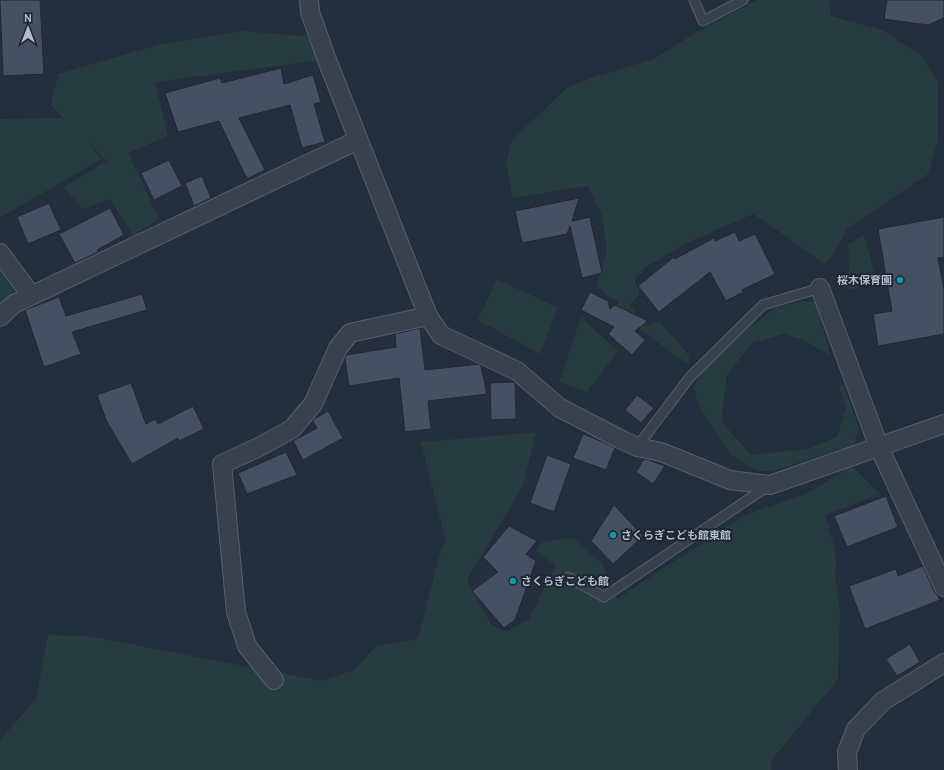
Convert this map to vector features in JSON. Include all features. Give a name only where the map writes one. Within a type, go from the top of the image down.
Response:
[{"type":"street","points":[[309,0],[310,12],[319,40],[358,140],[428,316],[441,335],[517,370],[560,408],[620,439],[637,447],[661,452],[730,480],[770,485],[944,424]]},
{"type":"street","points":[[0,317],[14,304],[31,295],[358,140]]},
{"type":"street","points":[[0,252],[31,295]]},
{"type":"street","points":[[820,288],[879,447],[944,587]]},
{"type":"street","points":[[274,680],[247,646],[236,612],[222,464],[259,447],[292,429],[312,404],[338,348],[350,333],[428,316]]},
{"type":"street","points":[[848,770],[847,752],[856,729],[883,701],[944,662]]},
{"type":"lane","points":[[694,0],[703,21],[743,0]]},
{"type":"lane","points":[[637,447],[690,378],[763,305],[820,288]]},
{"type":"lane","points":[[568,577],[604,596],[770,485]]},
{"type":"green space","points":[[757,0],[829,0],[831,16],[882,30],[922,56],[938,83],[938,140],[928,174],[847,229],[833,254],[824,264],[753,214],[685,244],[645,268],[635,280],[640,294],[630,305],[646,328],[659,321],[689,355],[689,364],[675,356],[618,311],[618,302],[604,294],[597,284],[607,250],[602,216],[588,186],[513,198],[506,164],[512,140],[568,87],[591,78],[654,59],[695,33]]},
{"type":"green space","points":[[243,31],[313,37],[322,60],[155,82],[168,136],[128,153],[159,219],[133,236],[110,199],[83,209],[63,187],[107,161],[88,142],[101,159],[0,218],[0,119],[63,118],[51,105],[58,74],[161,44]]},
{"type":"green space","points":[[864,235],[877,282],[854,289],[844,288],[849,268],[848,244]]},
{"type":"green space","points":[[0,265],[17,289],[0,307]]},
{"type":"green space","points":[[497,279],[558,308],[540,354],[478,320]]},
{"type":"green space","points":[[805,301],[816,302],[830,355],[803,340],[784,334],[752,343],[727,375],[721,421],[751,455],[807,449],[837,437],[846,407],[839,387],[843,384],[859,428],[854,445],[773,471],[757,471],[731,455],[700,408],[693,388],[703,369],[734,335],[759,321],[775,307]]},
{"type":"green space","points":[[581,317],[618,351],[587,392],[559,382]]},
{"type":"green space","points":[[538,432],[535,436],[523,485],[467,580],[491,624],[506,632],[529,619],[556,566],[536,550],[541,543],[573,537],[602,564],[617,599],[745,515],[806,494],[851,466],[881,494],[825,515],[835,549],[835,576],[840,612],[838,679],[771,761],[771,770],[0,770],[0,740],[36,699],[48,635],[88,636],[322,681],[354,670],[376,646],[418,639],[442,546],[447,541],[421,442]]},
{"type":"building","points":[[0,0],[40,0],[44,74],[3,76]]},
{"type":"building","points":[[887,0],[944,0],[944,18],[928,25],[884,19]]},
{"type":"building","points":[[281,68],[284,84],[313,75],[321,102],[314,104],[325,142],[302,148],[290,105],[239,118],[265,170],[247,179],[219,121],[178,132],[165,93],[220,78],[222,83]]},
{"type":"building","points":[[169,160],[182,186],[154,200],[141,173]]},
{"type":"building","points":[[202,176],[211,198],[194,206],[185,183]]},
{"type":"building","points":[[579,198],[572,221],[590,217],[602,273],[582,278],[570,226],[567,234],[522,243],[515,211]]},
{"type":"building","points":[[49,203],[61,230],[28,244],[17,217]]},
{"type":"building","points":[[110,208],[124,235],[97,250],[98,252],[75,263],[59,234]]},
{"type":"building","name":"桜木保育園","points":[[944,217],[944,257],[938,258],[944,289],[944,334],[878,346],[873,314],[892,311],[878,229]]},
{"type":"building","points":[[735,232],[739,241],[755,234],[775,274],[742,290],[743,292],[726,301],[710,272],[659,312],[638,286],[674,257],[675,259],[714,238],[715,241]]},
{"type":"building","points":[[590,292],[608,301],[610,309],[615,305],[648,321],[635,331],[645,340],[632,355],[608,334],[614,327],[581,310]]},
{"type":"building","points":[[142,294],[147,310],[72,332],[81,354],[44,367],[25,310],[59,297],[66,316]]},
{"type":"building","points":[[420,328],[425,370],[479,364],[481,366],[487,394],[428,401],[431,429],[405,432],[399,378],[349,386],[345,359],[346,355],[396,347],[395,334]]},
{"type":"building","points":[[131,383],[146,424],[155,419],[158,424],[193,406],[204,429],[179,441],[178,438],[132,464],[107,422],[97,395]]},
{"type":"building","points":[[490,383],[515,383],[516,419],[491,420]]},
{"type":"building","points":[[637,395],[654,408],[641,423],[625,410]]},
{"type":"building","points":[[328,411],[343,438],[303,460],[293,441],[317,428],[313,421],[314,419]]},
{"type":"building","points":[[583,434],[615,448],[606,470],[573,458]]},
{"type":"building","points":[[286,452],[297,475],[247,494],[238,473]]},
{"type":"building","points":[[547,455],[571,464],[554,512],[530,503]]},
{"type":"building","points":[[644,459],[665,466],[653,484],[636,472]]},
{"type":"building","points":[[886,496],[898,527],[847,547],[834,516]]},
{"type":"building","name":"さくらぎこども館東館","points":[[614,505],[643,536],[613,564],[591,541]]},
{"type":"building","name":"さくらぎこども館","points":[[509,526],[537,541],[526,554],[536,561],[515,620],[504,628],[472,591],[498,572],[483,557]]},
{"type":"building","points":[[923,566],[934,591],[940,600],[865,629],[849,586],[896,569],[898,576]]},
{"type":"building","points":[[910,644],[920,662],[897,676],[886,659]]},
{"type":"place","name":"桜木保育園","points":[[900,280]]},
{"type":"place","name":"さくらぎこども館東館","points":[[613,535]]},
{"type":"place","name":"さくらぎこども館","points":[[513,581]]}]
